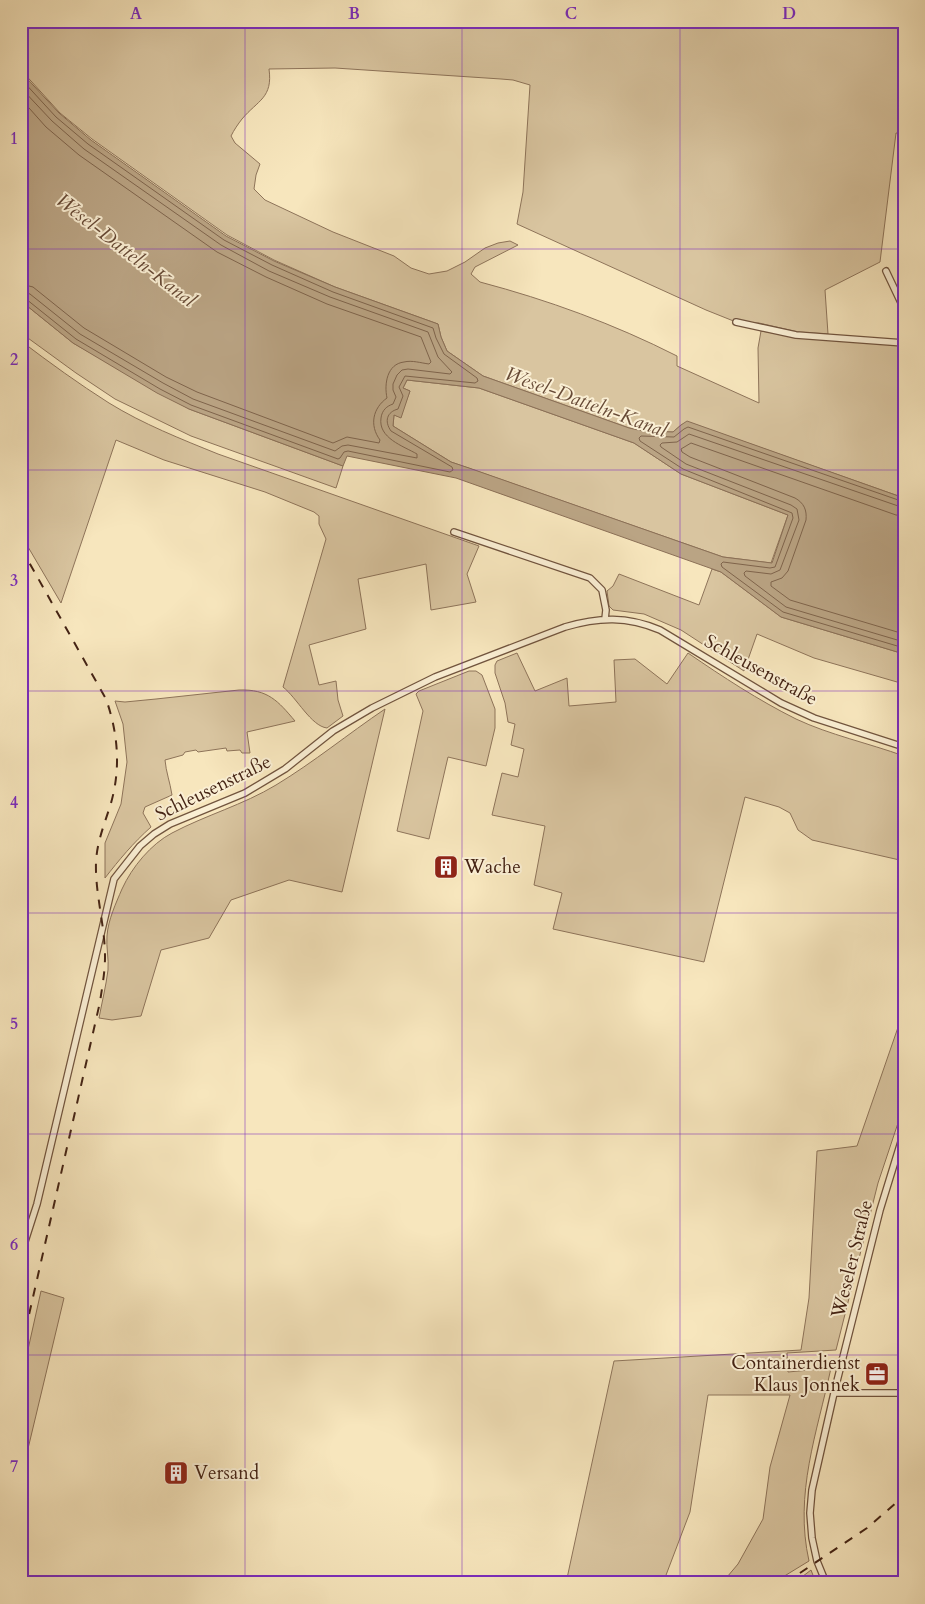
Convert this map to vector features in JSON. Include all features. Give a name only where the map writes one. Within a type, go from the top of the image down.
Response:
[{"type":"street","points":[[886,271],[904,309]]},
{"type":"street","points":[[736,322],[796,335],[904,343]]},
{"type":"street","points":[[454,532],[590,578],[602,590],[606,610],[605,619]]},
{"type":"street","name":"Schleusenstraße","points":[[21,1254],[37,1204],[114,879],[140,846],[170,824],[245,793],[285,769],[333,731],[403,691],[434,677],[585,621],[605,619],[642,623],[660,630],[781,704],[814,718],[904,747]]},
{"type":"street","name":"Weseler Straße","points":[[826,1583],[812,1538],[810,1513],[816,1473],[834,1393],[884,1195],[904,1132]]},
{"type":"street","points":[[834,1393],[904,1393]]},
{"type":"shaded area","points":[[21,21],[363,21],[461,28],[472,25],[473,21],[904,21],[904,134],[896,133],[880,262],[825,290],[828,334],[798,332],[759,323],[736,322],[517,224],[523,192],[530,85],[513,80],[335,68],[269,69],[270,79],[266,93],[242,119],[231,136],[235,143],[260,164],[254,189],[265,200],[333,232],[394,256],[411,268],[429,274],[447,271],[465,262],[485,248],[510,241],[518,245],[475,267],[471,274],[480,282],[556,305],[629,333],[677,356],[677,366],[759,403],[758,348],[761,331],[791,336],[904,346],[904,498],[688,422],[673,432],[643,431],[629,428],[483,376],[447,351],[438,324],[335,287],[274,260],[227,235],[92,139],[60,113],[21,70]]},
{"type":"shaded area","points":[[21,301],[73,343],[189,409],[343,466],[336,488],[191,436],[115,399],[21,333]]},
{"type":"shaded area","points":[[21,341],[109,403],[162,431],[218,454],[479,546],[467,574],[476,602],[431,610],[426,564],[358,579],[366,629],[309,645],[319,685],[336,681],[338,700],[343,716],[327,728],[321,726],[310,717],[283,687],[326,539],[319,524],[319,516],[314,512],[265,492],[164,460],[116,440],[61,603],[21,535]]},
{"type":"shaded area","points":[[407,380],[479,388],[634,443],[681,474],[788,515],[771,563],[723,557],[451,462],[393,426],[394,415],[400,417],[410,391],[403,388]]},
{"type":"shaded area","points":[[712,569],[721,572],[781,617],[904,654],[904,684],[814,658],[757,634],[744,671],[681,630],[644,614],[613,610],[609,606],[607,591],[613,586],[619,574],[699,605]]},
{"type":"shaded area","points":[[517,653],[535,691],[567,678],[569,706],[616,702],[614,660],[635,659],[667,684],[688,653],[741,688],[796,719],[822,730],[904,756],[904,861],[812,840],[798,830],[790,813],[779,807],[745,797],[704,962],[553,929],[562,893],[534,885],[545,826],[492,815],[502,773],[518,777],[524,749],[511,745],[515,724],[508,722],[505,703],[495,673],[497,661]]},
{"type":"shaded area","points":[[469,671],[476,671],[482,675],[495,709],[495,728],[486,766],[448,757],[429,839],[397,831],[423,711],[416,694],[419,691]]},
{"type":"shaded area","points":[[249,690],[265,694],[277,702],[295,721],[247,732],[250,753],[242,753],[240,750],[227,751],[226,748],[198,752],[196,750],[165,760],[172,795],[145,807],[143,813],[151,827],[138,839],[105,878],[105,843],[121,804],[127,762],[123,724],[115,701],[125,702]]},
{"type":"shaded area","points":[[385,709],[342,892],[289,880],[231,900],[209,938],[161,950],[141,1016],[112,1020],[99,1018],[108,970],[107,940],[109,924],[126,881],[143,857],[157,843],[172,833],[276,785]]},
{"type":"shaded area","points":[[904,1010],[904,1105],[878,1183],[836,1350],[787,1353],[788,1372],[831,1368],[809,1464],[806,1488],[804,1512],[809,1561],[773,1583],[722,1583],[738,1564],[763,1519],[770,1467],[790,1395],[708,1395],[690,1512],[663,1583],[566,1583],[614,1361],[801,1350],[809,1298],[817,1151],[857,1146]]},
{"type":"shaded area","points":[[41,1291],[64,1298],[21,1478],[21,1381]]},
{"type":"shaded area","points":[[811,1570],[816,1583],[794,1583]]},
{"type":"water","points":[[405,21],[469,21],[469,23],[461,25]]},
{"type":"water","name":"Wesel-Datteln-Kanal","points":[[21,72],[59,113],[91,140],[226,236],[274,261],[335,287],[438,324],[447,351],[483,376],[629,428],[643,431],[673,432],[687,421],[904,498],[904,654],[781,617],[721,572],[456,478],[347,456],[343,466],[189,409],[157,393],[73,343],[21,301]],"holes":[[[407,380],[479,388],[634,443],[681,474],[788,515],[772,563],[723,557],[451,462],[393,426],[394,415],[401,418],[410,391],[403,388]]]},
{"type":"railway","points":[[21,548],[106,699],[117,751],[114,790],[100,839],[96,862],[105,957],[100,1002],[21,1350]]},
{"type":"railway","points":[[785,1583],[867,1528],[904,1496]]},
{"type":"place","name":"Wache","points":[[446,867]]},
{"type":"place","name":"Containerdienst Klaus Jonnek","points":[[877,1374]]},
{"type":"place","name":"Versand","points":[[176,1473]]}]
